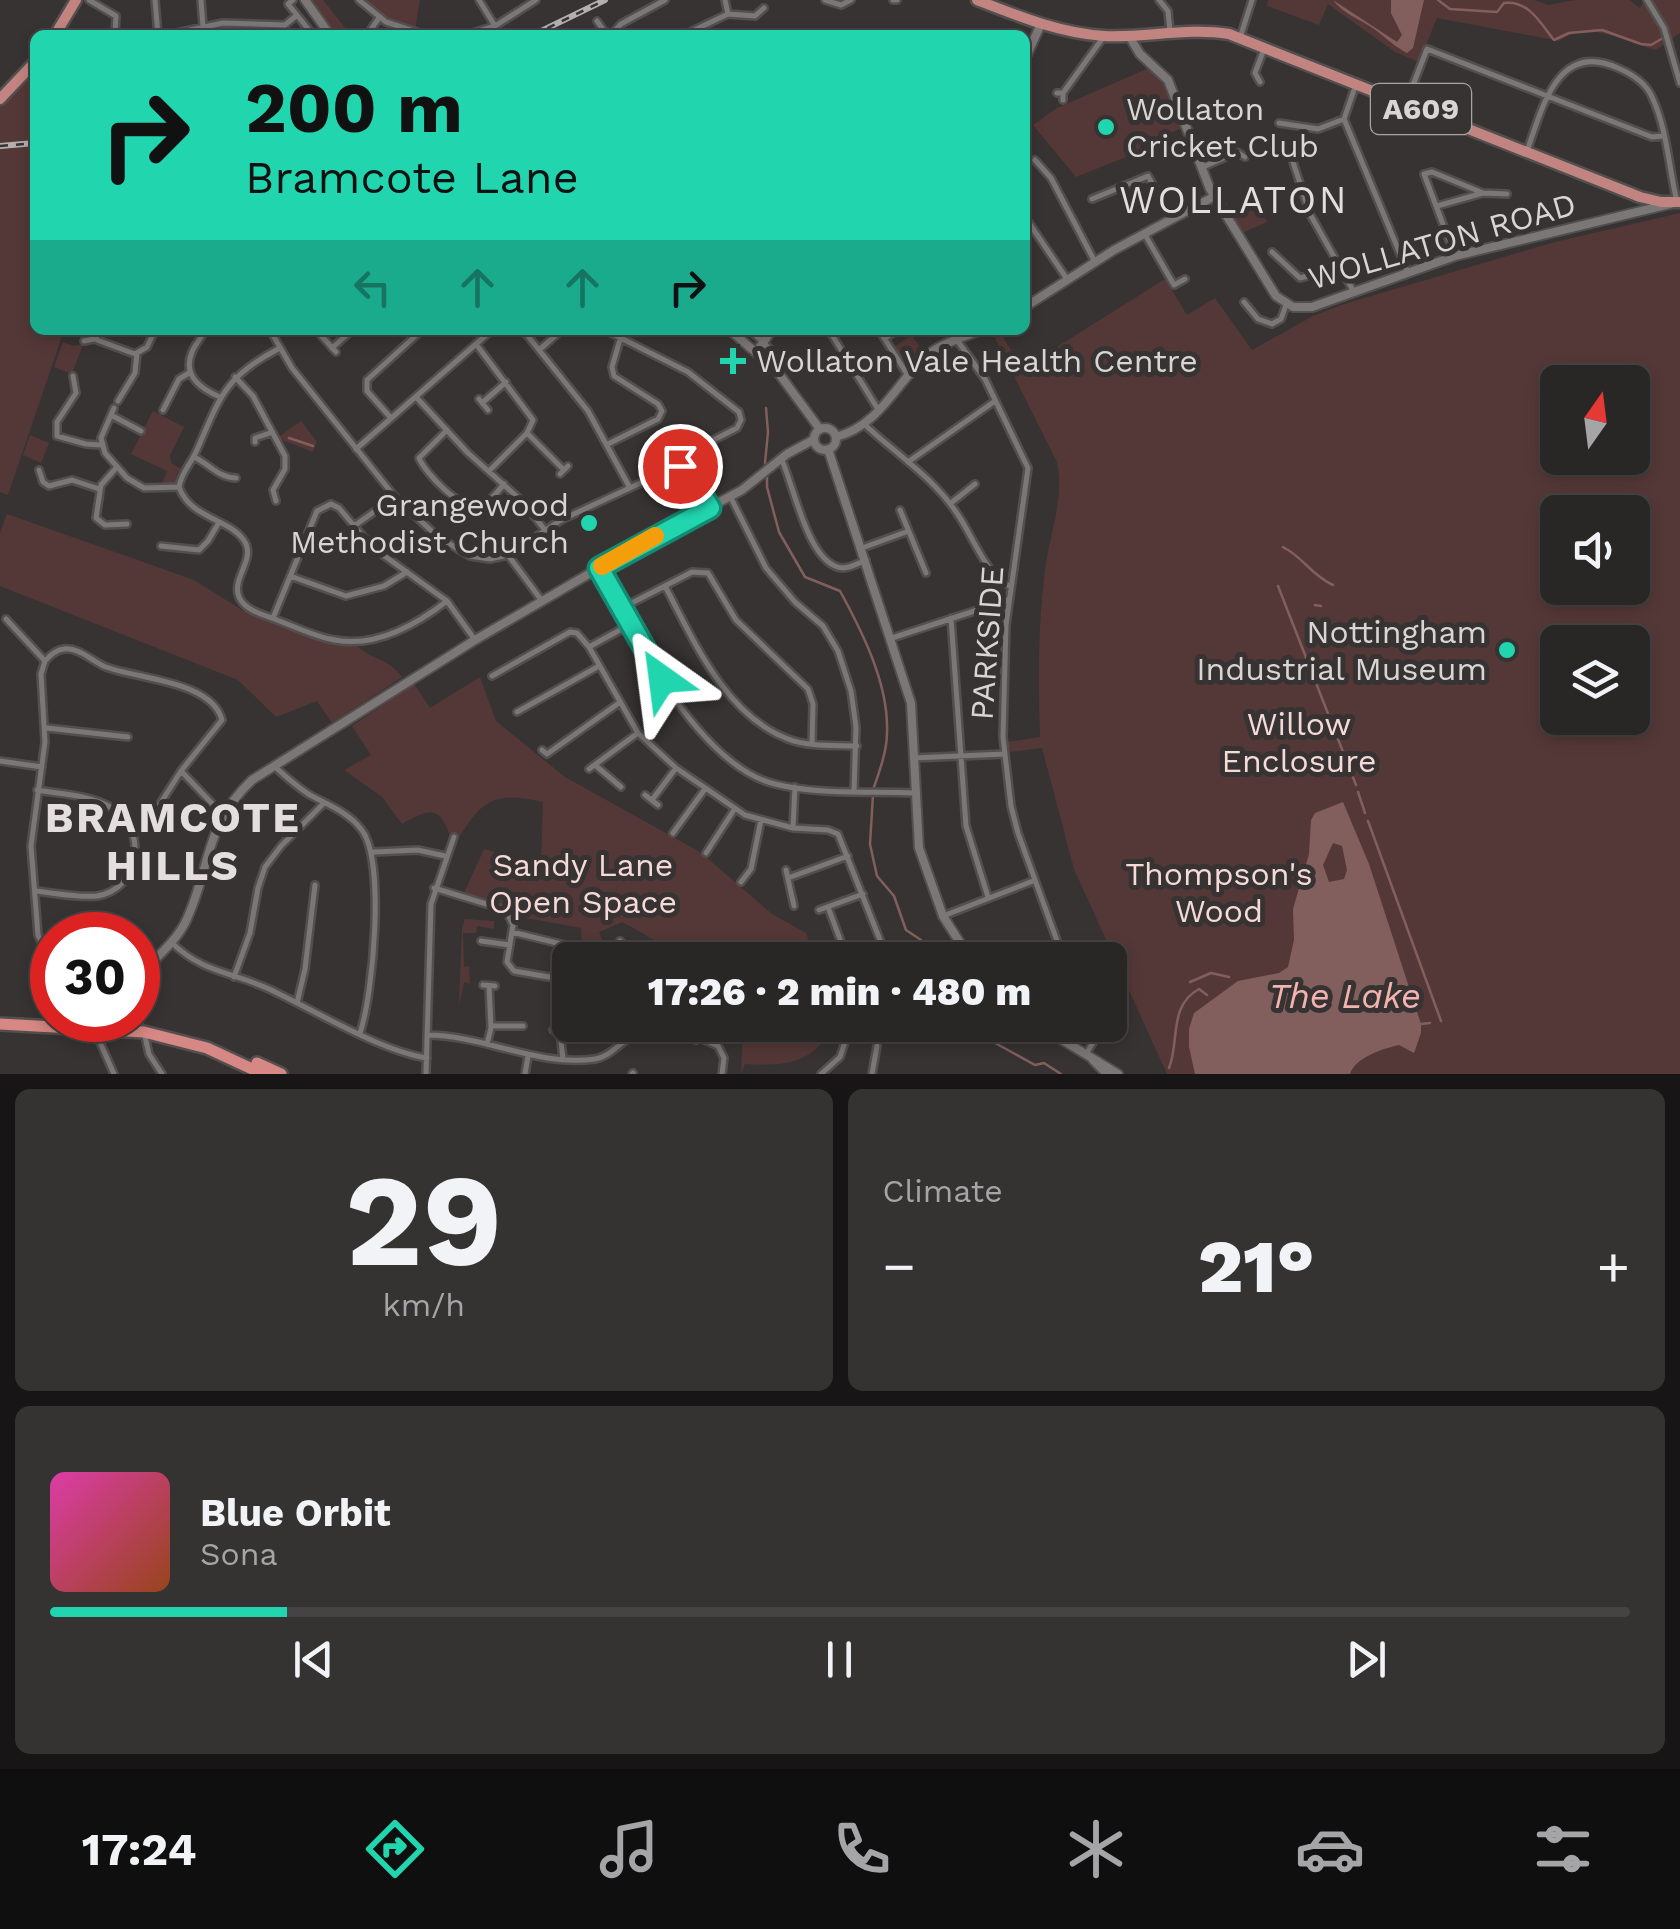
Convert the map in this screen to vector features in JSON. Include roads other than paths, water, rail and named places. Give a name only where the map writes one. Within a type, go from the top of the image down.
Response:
[{"type":"highway","points":[[0,1016],[30,1017]]},
{"type":"highway","points":[[0,1024],[30,1024]]},
{"type":"highway","points":[[160,1030],[190,1035],[280,1074]]},
{"type":"highway","points":[[160,1036],[207,1048],[263,1074]]},
{"type":"main road","points":[[57,30],[76,0]]},
{"type":"main road","name":"A609","points":[[977,0],[1041,24],[1104,36],[1208,32],[1240,38],[1648,203],[1677,202]]},
{"type":"main road","points":[[0,99],[30,67]]},
{"type":"street","points":[[88,0],[109,10],[117,19],[116,30]]},
{"type":"street","points":[[109,10],[114,0]]},
{"type":"street","points":[[155,0],[158,30]]},
{"type":"street","points":[[200,0],[203,26]]},
{"type":"street","points":[[305,0],[326,30]]},
{"type":"street","points":[[359,0],[379,18],[412,30]]},
{"type":"street","points":[[479,0],[495,26]]},
{"type":"street","points":[[482,30],[536,0]]},
{"type":"street","points":[[616,30],[665,0]]},
{"type":"street","points":[[725,0],[728,14]]},
{"type":"street","points":[[825,0],[841,5],[851,0]]},
{"type":"street","points":[[1159,0],[1168,11],[1170,34]]},
{"type":"street","points":[[1240,38],[1252,0]]},
{"type":"street","points":[[1647,0],[1664,28],[1680,83]]},
{"type":"street","points":[[289,1],[310,30]]},
{"type":"street","points":[[694,30],[728,14],[752,20],[764,8]]},
{"type":"street","points":[[192,30],[237,22],[284,25],[297,15]]},
{"type":"street","points":[[371,30],[379,18]]},
{"type":"street","points":[[598,20],[603,30]]},
{"type":"street","points":[[236,30],[237,22]]},
{"type":"street","points":[[1030,48],[1041,24]]},
{"type":"street","points":[[1061,95],[1104,36]]},
{"type":"street","name":"WOLLATON ROAD","points":[[1129,36],[1140,54],[1168,80],[1212,193],[1276,296],[1286,305],[1312,307],[1456,256],[1648,203]]},
{"type":"street","points":[[1260,82],[1255,73],[1265,47]]},
{"type":"street","points":[[1406,103],[1427,49],[1652,137],[1663,136]]},
{"type":"street","points":[[1526,151],[1547,97],[1566,70],[1582,62],[1600,61],[1634,76],[1645,86],[1654,103],[1677,202]]},
{"type":"street","points":[[1354,90],[1344,119],[1408,273]]},
{"type":"street","points":[[1279,123],[1318,128],[1344,119]]},
{"type":"street","points":[[1201,168],[1237,152],[1244,158]]},
{"type":"street","points":[[1035,160],[1052,181],[1095,262]]},
{"type":"street","points":[[1293,162],[1354,292]]},
{"type":"street","points":[[1418,165],[1425,173],[1456,256]]},
{"type":"street","points":[[1425,173],[1432,172],[1483,193]]},
{"type":"street","points":[[1092,198],[1150,177],[1171,218]]},
{"type":"street","points":[[1030,302],[1212,193]]},
{"type":"street","points":[[1437,206],[1483,193],[1507,194]]},
{"type":"street","points":[[1630,211],[1636,200],[1632,194]]},
{"type":"street","points":[[1030,224],[1067,279]]},
{"type":"street","points":[[1144,232],[1171,282],[1186,279]]},
{"type":"street","points":[[1272,252],[1300,278],[1327,272],[1339,262]]},
{"type":"street","points":[[1244,302],[1258,320],[1272,324],[1282,318],[1286,305]]},
{"type":"street","points":[[84,341],[94,339],[137,353],[147,347],[153,335]]},
{"type":"street","points":[[202,335],[192,352],[190,373],[198,385],[220,397]]},
{"type":"street","points":[[272,335],[396,497],[426,528],[462,552],[483,559],[508,555],[545,530],[683,466]]},
{"type":"street","points":[[320,335],[334,350],[347,337]]},
{"type":"street","points":[[391,418],[367,392],[366,383],[416,335]]},
{"type":"street","points":[[356,449],[486,335]]},
{"type":"street","points":[[528,335],[588,410],[630,488]]},
{"type":"street","points":[[539,350],[556,335]]},
{"type":"street","points":[[736,335],[793,388],[820,428],[836,437]]},
{"type":"street","points":[[756,335],[794,372]]},
{"type":"street","points":[[757,351],[769,335]]},
{"type":"street","points":[[833,335],[879,411]]},
{"type":"street","points":[[882,335],[909,376]]},
{"type":"street","points":[[884,338],[889,335]]},
{"type":"street","points":[[836,437],[864,424],[879,411],[924,358],[968,335]]},
{"type":"street","points":[[608,444],[658,419],[662,413],[658,404],[614,376],[612,367],[621,336],[696,378],[740,412],[736,428],[686,455],[683,466],[710,508]]},
{"type":"street","name":"PARKSIDE","points":[[957,340],[980,371],[1028,472],[1008,600],[1003,677],[1005,754],[1011,806],[1033,881],[1057,942]]},
{"type":"street","points":[[476,344],[532,417],[526,433],[489,472]]},
{"type":"street","points":[[279,348],[235,377],[220,397],[194,457],[182,473],[179,488],[186,501],[240,536],[246,546],[248,557],[238,584],[240,598],[246,606],[273,618],[342,642],[402,630],[448,601]]},
{"type":"street","points":[[100,445],[135,373],[137,353]]},
{"type":"street","points":[[167,409],[175,385],[190,373]]},
{"type":"street","points":[[235,377],[253,396],[286,460],[272,499]]},
{"type":"street","points":[[76,379],[74,396],[57,422],[54,437],[100,445],[132,482],[144,488],[179,488]]},
{"type":"street","points":[[488,410],[481,401],[506,382]]},
{"type":"street","points":[[416,396],[545,530]]},
{"type":"street","points":[[908,462],[994,400]]},
{"type":"street","points":[[118,404],[140,431]]},
{"type":"street","points":[[864,424],[950,503],[996,580],[1010,586]]},
{"type":"street","points":[[160,954],[189,913],[210,842],[223,815],[247,785],[476,640],[730,496],[813,440],[820,428]]},
{"type":"street","points":[[447,430],[419,458],[441,486],[466,506],[477,507],[488,502],[504,484]]},
{"type":"street","points":[[253,439],[270,433]]},
{"type":"street","points":[[526,433],[564,470]]},
{"type":"street","points":[[828,450],[836,437]]},
{"type":"street","points":[[813,440],[828,450]]},
{"type":"street","points":[[828,450],[911,702],[919,848],[944,916],[960,942]]},
{"type":"street","points":[[194,457],[232,481]]},
{"type":"street","points":[[782,458],[816,550],[838,567],[847,568],[866,560]]},
{"type":"street","points":[[96,518],[99,490],[117,467]]},
{"type":"street","points":[[38,470],[39,482],[49,486],[72,480],[99,490]]},
{"type":"street","points":[[950,503],[976,484]]},
{"type":"street","points":[[56,485],[59,493]]},
{"type":"street","points":[[730,496],[766,568],[794,602],[824,626],[838,651],[851,692],[857,746],[854,791]]},
{"type":"street","points":[[354,526],[396,497]]},
{"type":"street","points":[[273,618],[322,506],[337,506],[362,537],[448,601],[476,640]]},
{"type":"street","points":[[900,510],[926,572]]},
{"type":"street","points":[[88,522],[96,518]]},
{"type":"street","points":[[96,518],[104,525],[124,525],[122,536]]},
{"type":"street","points":[[166,535],[164,545],[200,553],[218,524]]},
{"type":"street","points":[[862,548],[907,532]]},
{"type":"street","points":[[349,549],[362,537]]},
{"type":"street","points":[[508,555],[542,601]]},
{"type":"street","points":[[599,568],[678,706],[711,742],[758,778],[796,786],[914,793]]},
{"type":"street","points":[[290,576],[346,596],[384,586],[408,572]]},
{"type":"street","points":[[620,608],[692,572],[708,573],[736,620],[808,689],[813,704],[812,743]]},
{"type":"street","points":[[664,586],[700,652],[734,698],[772,731],[792,741],[857,746]]},
{"type":"street","points":[[892,638],[1008,600]]},
{"type":"street","points":[[951,618],[966,826],[988,896]]},
{"type":"street","points":[[6,620],[44,661]]},
{"type":"street","points":[[589,647],[629,624]]},
{"type":"street","points":[[492,676],[513,669],[574,631],[589,647],[638,733],[676,768],[734,810],[792,828],[834,832],[841,838],[882,942]]},
{"type":"street","points":[[37,912],[31,846],[46,728],[41,674],[44,661],[61,650],[75,650],[104,666],[178,686],[219,710],[221,724],[180,771],[153,815],[132,830]]},
{"type":"street","points":[[517,712],[599,666]]},
{"type":"street","points":[[542,750],[547,754],[618,702]]},
{"type":"street","points":[[46,728],[128,737]]},
{"type":"street","points":[[619,783],[592,767],[638,733]]},
{"type":"street","points":[[913,758],[1005,754]]},
{"type":"street","points":[[0,761],[42,767]]},
{"type":"street","points":[[274,766],[303,790],[354,820],[373,852],[370,987],[360,1033]]},
{"type":"street","points":[[645,795],[655,803],[676,768]]},
{"type":"street","points":[[180,771],[223,815]]},
{"type":"street","points":[[792,828],[796,786]]},
{"type":"street","points":[[673,833],[704,789]]},
{"type":"street","points":[[35,892],[93,896],[115,888],[128,876],[136,848],[132,830],[120,813],[103,803],[37,790]]},
{"type":"street","points":[[234,977],[250,933],[265,868],[324,802]]},
{"type":"street","points":[[706,853],[734,810]]},
{"type":"street","points":[[741,882],[752,865],[762,820]]},
{"type":"street","points":[[426,1074],[434,888],[454,837]]},
{"type":"street","points":[[373,852],[418,850],[445,856]]},
{"type":"street","points":[[794,906],[787,874],[848,856]]},
{"type":"street","points":[[944,916],[1033,881]]},
{"type":"street","points":[[297,1004],[314,885]]},
{"type":"street","points":[[434,888],[502,906],[511,918],[508,962],[514,971],[552,975]]},
{"type":"street","points":[[819,910],[863,894]]},
{"type":"street","points":[[828,907],[838,942]]},
{"type":"street","points":[[512,932],[553,942]]},
{"type":"street","points":[[480,941],[510,945]]},
{"type":"street","points":[[171,942],[195,962],[395,1050],[426,1058]]},
{"type":"street","points":[[487,1044],[491,1026],[489,986]]},
{"type":"street","points":[[491,1026],[523,1026]]},
{"type":"street","points":[[427,1035],[460,1036],[528,1056],[563,1059],[603,1057],[623,1042]]},
{"type":"street","points":[[98,1042],[114,1074]]},
{"type":"street","points":[[146,1042],[162,1074]]},
{"type":"street","points":[[561,1042],[563,1059]]},
{"type":"street","points":[[707,1042],[720,1048],[724,1058],[722,1074]]},
{"type":"street","points":[[821,1074],[840,1056],[845,1042]]},
{"type":"street","points":[[1066,1042],[1118,1074]]},
{"type":"street","points":[[1086,1054],[1093,1042]]},
{"type":"street","points":[[872,1074],[877,1046]]},
{"type":"street","points":[[1086,1054],[1107,1074]]},
{"type":"street","points":[[524,1074],[528,1056]]},
{"type":"water","points":[[1333,0],[1397,42],[1402,35],[1391,13],[1391,0],[1424,0],[1413,48],[1407,53],[1403,51]]},
{"type":"water","name":"The Lake","points":[[1343,802],[1369,864],[1421,1024],[1414,1053],[1399,1045],[1385,1049],[1364,1058],[1350,1074],[1195,1074],[1189,1047],[1194,1013],[1238,981],[1279,973],[1288,967],[1294,940],[1293,909],[1309,854],[1315,813]],"holes":[[[1333,843],[1342,846],[1347,870],[1344,879],[1329,882],[1323,865]]]},
{"type":"waterway","points":[[1438,0],[1450,9],[1497,12],[1504,3],[1521,5],[1534,14],[1554,40],[1569,33],[1602,30],[1641,44],[1651,45],[1663,38]]},
{"type":"waterway","points":[[765,463],[766,408]]},
{"type":"waterway","points":[[289,438],[313,446]]},
{"type":"waterway","points":[[767,477],[779,532],[805,577],[840,591],[873,660],[884,696],[887,733],[874,787]]},
{"type":"waterway","points":[[1286,549],[1283,547],[1333,585]]},
{"type":"waterway","points":[[1278,586],[1356,785]]},
{"type":"waterway","points":[[1315,605],[1321,606]]},
{"type":"waterway","points":[[1358,792],[1365,813]]},
{"type":"waterway","points":[[873,795],[870,844],[877,876],[894,896],[906,930],[922,942]]},
{"type":"waterway","points":[[1368,821],[1441,1021]]},
{"type":"waterway","points":[[1190,982],[1211,973],[1229,977]]},
{"type":"waterway","points":[[1169,1068],[1183,1005],[1199,989],[1207,995]]},
{"type":"waterway","points":[[1421,1024],[1430,1023]]},
{"type":"waterway","points":[[995,1042],[1035,1065],[1044,1063],[1061,1074]]},
{"type":"railway","points":[[543,30],[605,0]]},
{"type":"railway","points":[[0,146],[30,143]]},
{"type":"place","name":"Wollaton Cricket Club","points":[[1106,127]]},
{"type":"place","name":"Wollaton Vale Health Centre","points":[[733,361]]},
{"type":"place","name":"Grangewood Methodist Church","points":[[589,523]]},
{"type":"place","name":"Nottingham Industrial Museum","points":[[1507,650]]},
{"type":"district","name":"WOLLATON","points":[[1234,200]]},
{"type":"district","name":"BRAMCOTE HILLS","points":[[173,841]]},
{"type":"park label","name":"Willow Enclosure","points":[[1299,742]]},
{"type":"park label","name":"Sandy Lane Open Space","points":[[583,884]]},
{"type":"park label","name":"Thompson's Wood","points":[[1219,892]]}]
